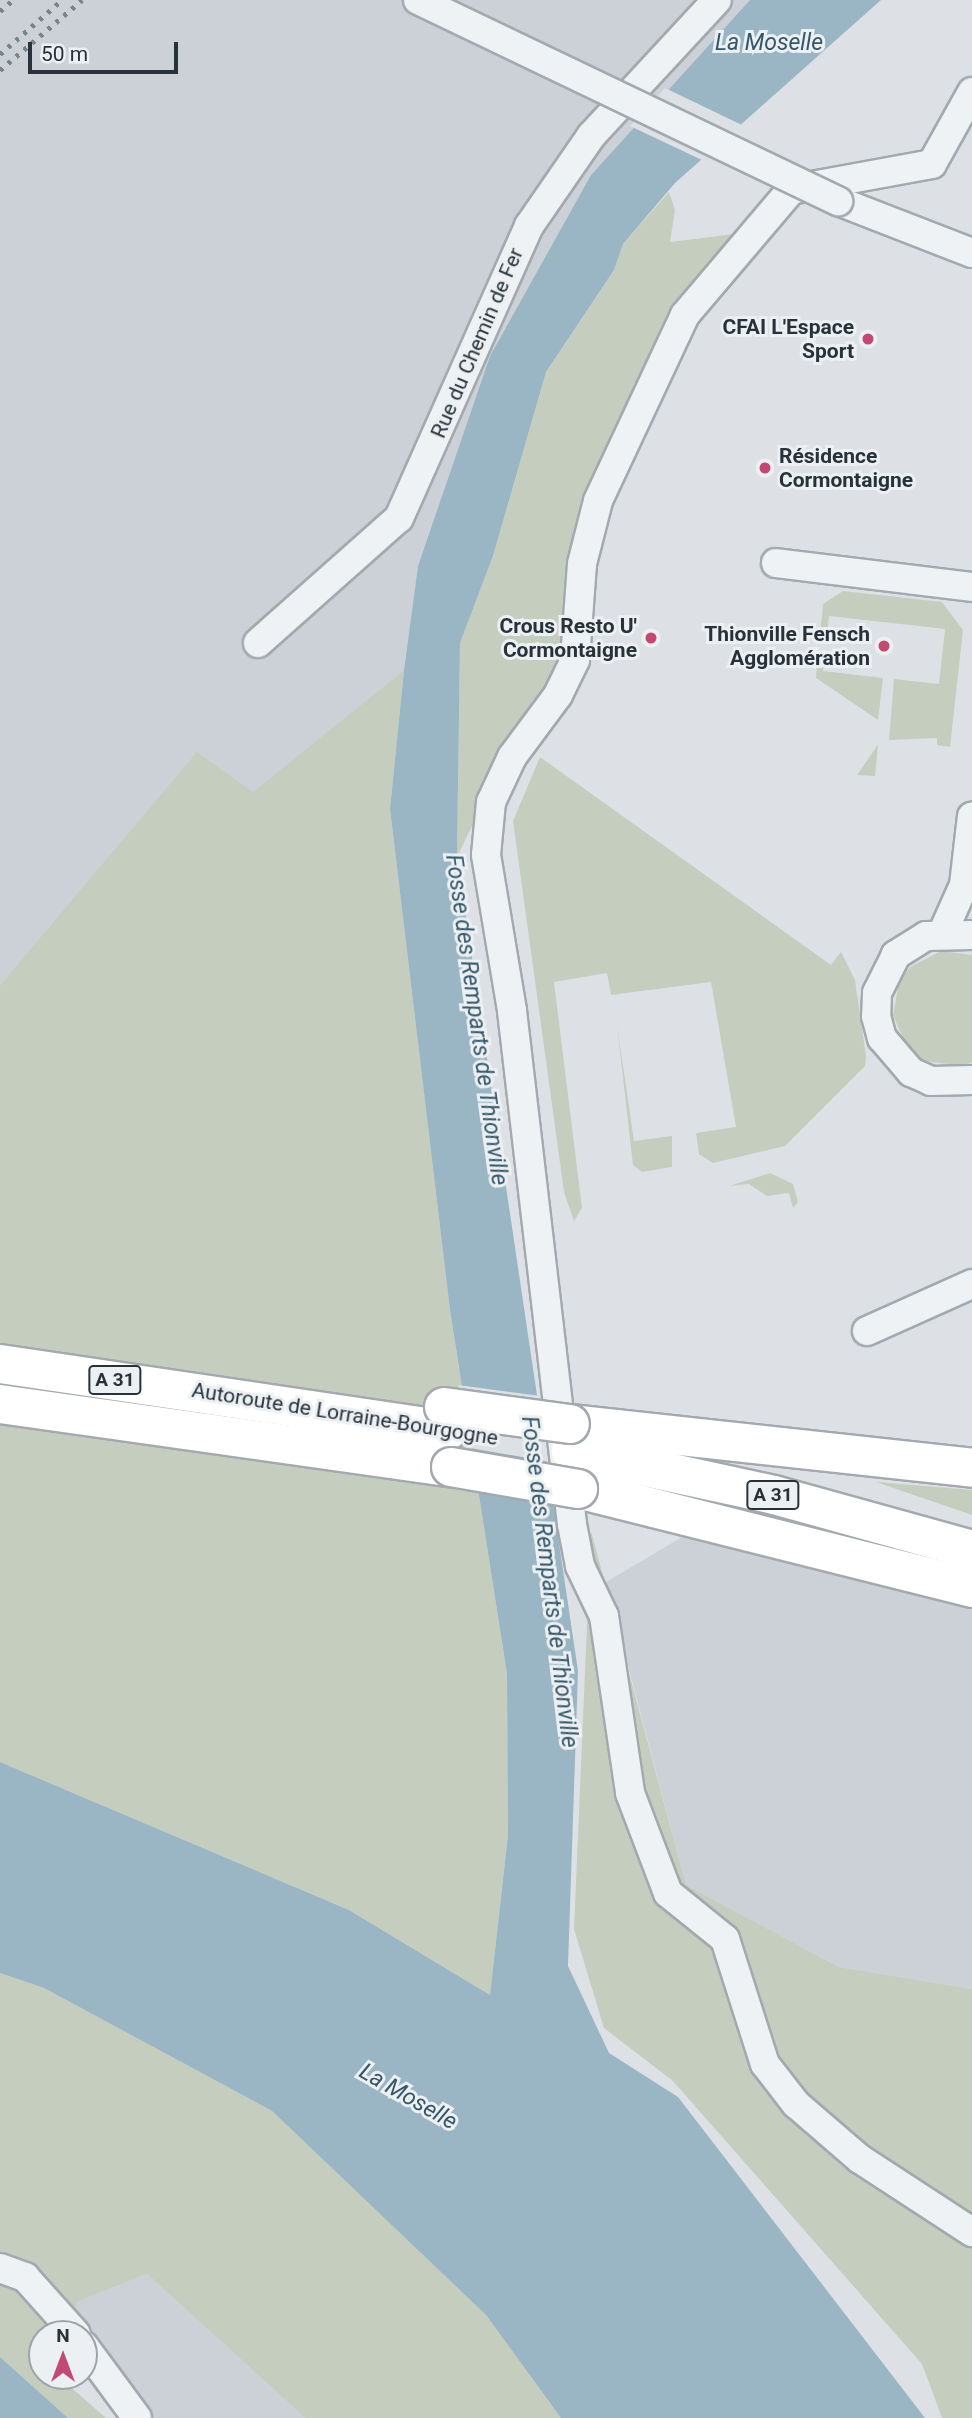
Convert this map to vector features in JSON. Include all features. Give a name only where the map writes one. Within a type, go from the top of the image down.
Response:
[{"type":"highway","name":"Autoroute de Lorraine-Bourgogne","points":[[0,1364],[229,1395],[292,1389],[448,1434],[578,1489],[972,1588]]},
{"type":"highway","name":"Autoroute de Lorraine-Bourgogne","points":[[0,1404],[448,1434]]},
{"type":"highway","points":[[448,1434],[570,1438],[972,1468]]},
{"type":"highway","name":"A 31","points":[[570,1438],[972,1550]]},
{"type":"street","points":[[418,0],[838,201],[972,253]]},
{"type":"street","name":"Rue du Chemin de Fer","points":[[258,643],[399,518],[529,226],[599,126],[716,0]]},
{"type":"street","points":[[972,92],[932,164],[791,190],[685,316],[598,501],[582,564],[575,660],[558,695],[512,757],[491,802],[486,836],[572,1524],[580,1566],[604,1616],[630,1793],[668,1893],[725,1939],[765,2064],[788,2094],[860,2159],[972,2232]]},
{"type":"street","points":[[776,563],[972,587]]},
{"type":"street","points":[[972,816],[968,896],[943,932],[896,955],[877,993],[876,1016],[881,1038],[911,1072],[932,1081],[972,1080]]},
{"type":"street","points":[[943,932],[972,935]]},
{"type":"street","points":[[867,1331],[972,1284]]},
{"type":"street","points":[[0,2268],[26,2277],[64,2320]]},
{"type":"street","points":[[98,2365],[137,2418]]},
{"type":"shaded area","points":[[0,0],[750,0],[591,175],[490,356],[418,566],[404,670],[253,793],[197,753],[0,985]]},
{"type":"shaded area","points":[[699,1527],[972,1609],[972,1989],[839,1967],[686,1885],[606,1582]]},
{"type":"shaded area","points":[[147,2274],[305,2418],[132,2418],[98,2369],[98,2320],[75,2320],[77,2302]]},
{"type":"green space","points":[[669,192],[675,210],[670,242],[742,233],[645,383],[557,684],[491,787],[457,857],[460,643],[493,556],[546,372],[614,270],[623,244]]},
{"type":"green space","points":[[843,591],[942,602],[963,630],[950,747],[937,745],[937,738],[889,740],[894,679],[939,684],[945,629],[829,616],[827,637],[820,637],[823,604]]},
{"type":"green space","points":[[818,654],[825,654],[823,671],[883,678],[878,720],[816,678]]},
{"type":"green space","points":[[404,670],[390,809],[450,1310],[507,1674],[508,1835],[490,1995],[349,1910],[0,1762],[0,985],[197,752],[253,792]]},
{"type":"green space","points":[[877,746],[875,776],[857,775]]},
{"type":"green space","points":[[540,757],[831,965],[841,952],[855,980],[866,1056],[865,1066],[785,1146],[713,1163],[699,1154],[696,1133],[736,1127],[711,982],[611,995],[607,973],[554,982],[582,1208],[574,1221],[564,1192],[513,821]]},
{"type":"green space","points":[[941,951],[972,955],[972,1062],[964,1066],[924,1061],[908,1048],[893,1016],[899,982],[910,967]]},
{"type":"green space","points":[[617,1025],[634,1141],[672,1136],[672,1167],[642,1172],[633,1165]]},
{"type":"green space","points":[[770,1173],[793,1184],[798,1202],[793,1208],[789,1193],[767,1196],[749,1184],[729,1186]]},
{"type":"green space","points":[[876,1482],[972,1490],[972,1515]]},
{"type":"green space","points":[[591,1531],[686,1885],[839,1967],[972,1989],[972,2418],[942,2418],[922,2364],[673,2081],[604,2028],[574,1929]]},
{"type":"green space","points":[[0,1973],[44,1988],[272,2111],[486,2315],[561,2418],[305,2418],[147,2274],[77,2302],[75,2320],[28,2320],[28,2382],[0,2357]]},
{"type":"green space","points":[[37,2390],[74,2390],[106,2418],[68,2418]]},
{"type":"water","points":[[750,0],[881,0],[675,183],[623,244],[614,270],[546,372],[493,556],[460,643],[457,857],[578,1671],[568,1966],[609,2053],[678,2097],[925,2418],[561,2418],[486,2315],[272,2111],[44,1988],[0,1973],[0,1762],[349,1910],[490,1995],[508,1835],[507,1674],[450,1310],[390,809],[404,670],[418,566],[490,356],[591,175]]},
{"type":"water","points":[[0,2357],[28,2382],[28,2390],[37,2390],[68,2418],[0,2418]]},
{"type":"pier","points":[[665,88],[744,126],[704,161],[630,126]]},
{"type":"pier","points":[[458,1385],[541,1396],[551,1462],[470,1448]]},
{"type":"railway","points":[[0,11],[13,0]]},
{"type":"railway","points":[[0,54],[62,0]]},
{"type":"railway","points":[[0,70],[82,0]]},
{"type":"place","name":"CFAI L'Espace Sport","points":[[868,339]]},
{"type":"place","name":"Résidence Cormontaigne","points":[[765,468]]},
{"type":"place","name":"Crous Resto U' Cormontaigne","points":[[651,638]]},
{"type":"place","name":"Thionville Fensch Agglomération","points":[[884,646]]},
{"type":"water label","name":"La Moselle","points":[[769,43]]},
{"type":"water label","name":"Fosse des Remparts de Thionville","points":[[476,1020]]},
{"type":"water label","name":"Fosse des Remparts de Thionville","points":[[549,1582]]},
{"type":"water label","name":"La Moselle","points":[[408,2097]]}]
